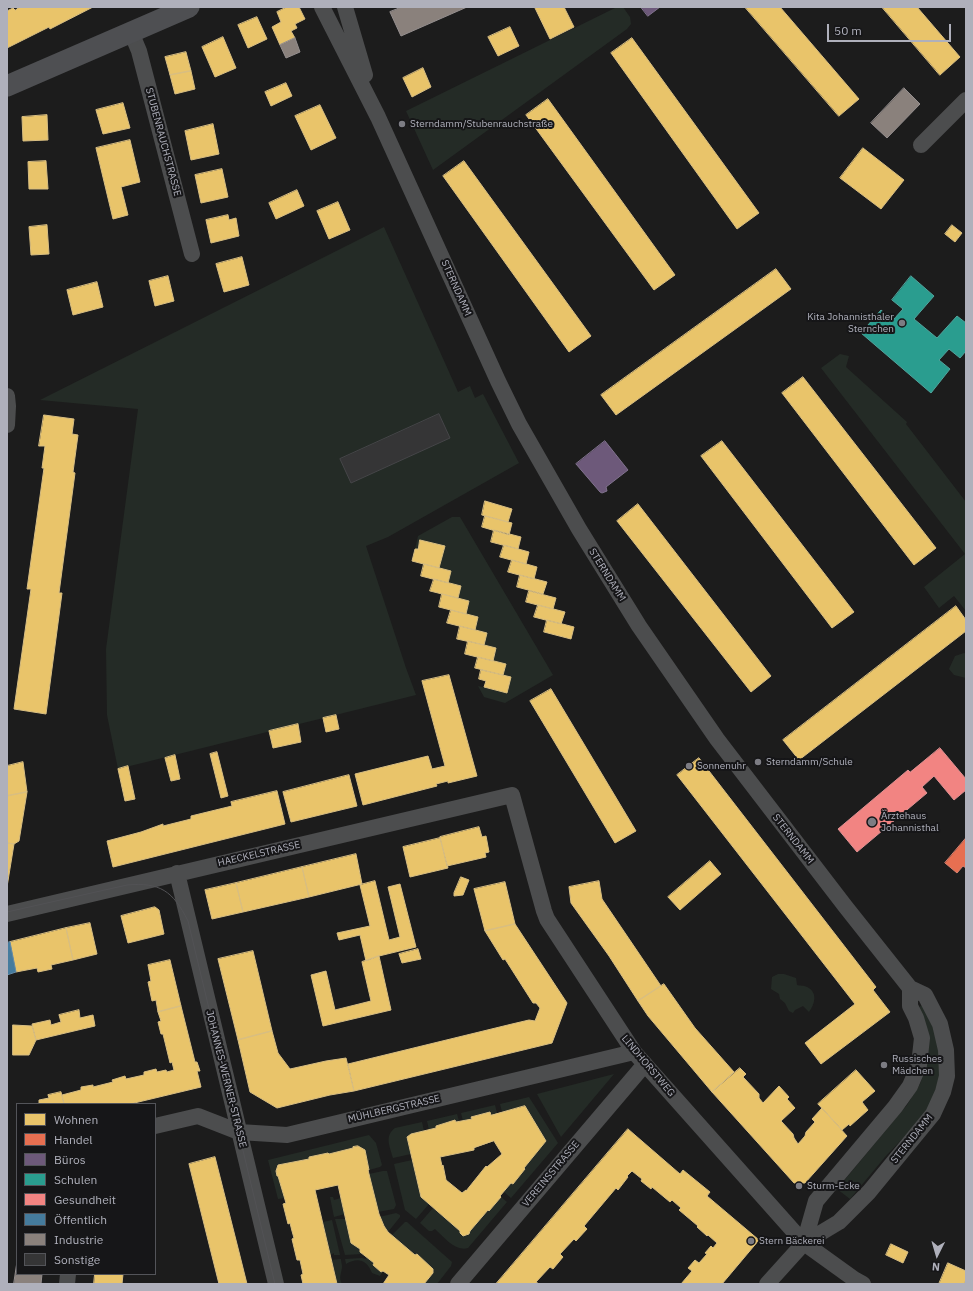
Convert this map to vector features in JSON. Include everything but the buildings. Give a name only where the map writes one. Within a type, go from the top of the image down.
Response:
[{"type":"main road","points":[[7,86],[189,7]]},
{"type":"street","name":"STERNDAMM","points":[[322,7],[378,117],[519,424],[579,529],[639,626],[717,739],[910,988],[925,995],[940,1024],[946,1050],[947,1076],[943,1092],[933,1114],[869,1192],[839,1222],[804,1243],[767,1284]]},
{"type":"street","name":"STERNDAMM","points":[[345,7],[378,117]]},
{"type":"street","name":"STUBENRAUCHSTRASSE","points":[[131,32],[139,51],[192,254]]},
{"type":"street","points":[[921,145],[966,100]]},
{"type":"street","points":[[7,396],[7,425]]},
{"type":"street","name":"HAECKELSTRASSE","points":[[7,914],[512,795]]},
{"type":"street","name":"LINDHORSTWEG","points":[[512,795],[544,911],[573,959],[640,1058],[804,1243],[863,1284]]},
{"type":"street","name":"JOHANNES-WERNER-STRASSE","points":[[177,873],[276,1284]]},
{"type":"street","name":"STERNDAMM","points":[[804,1243],[816,1201],[895,1108],[910,1086],[919,1065],[922,1038],[916,1018],[910,1006],[910,988]]},
{"type":"street","name":"MÜHLBERGSTRASSE","points":[[156,1126],[198,1116],[239,1132],[287,1135],[640,1058]]},
{"type":"street","name":"VEREINSSTRASSE","points":[[458,1284],[640,1058]]},
{"type":"shaded area","points":[[617,7],[623,7],[630,17],[631,24],[627,29],[433,170],[406,111]]},
{"type":"shaded area","points":[[384,227],[458,392],[470,386],[475,398],[483,394],[519,463],[388,537],[366,546],[416,695],[118,769],[107,715],[106,649],[138,409],[40,400]]},
{"type":"shaded area","points":[[840,354],[849,356],[846,367],[907,422],[906,424],[966,502],[966,611],[954,596],[939,608],[924,587],[965,554],[821,368]]},
{"type":"shaded area","points":[[452,517],[460,517],[553,675],[505,703],[484,697],[478,686],[507,693],[503,675],[506,664],[493,661],[466,614],[469,601],[458,598],[460,586],[448,583],[451,571],[439,568],[445,546],[420,540],[418,549],[415,549],[418,536]]},
{"type":"shaded area","points":[[964,653],[966,654],[966,678],[954,675],[949,669],[955,656]]},
{"type":"shaded area","points":[[778,974],[784,974],[796,978],[797,985],[806,986],[813,992],[814,1002],[809,1012],[803,1006],[795,1010],[793,1013],[789,1011],[785,1003],[780,999],[779,994],[771,989],[772,977]]},
{"type":"shaded area","points":[[924,1004],[935,1029],[941,1053],[940,1080],[931,1104],[921,1119],[885,1157],[850,1199],[837,1189],[907,1105],[920,1084],[927,1061],[919,1007]]},
{"type":"shaded area","points":[[614,1074],[561,1137],[537,1094]]},
{"type":"shaded area","points":[[529,1097],[558,1143],[511,1198],[504,1192],[525,1170],[524,1168],[546,1141],[525,1106],[502,1112],[500,1104]]},
{"type":"shaded area","points":[[495,1105],[497,1113],[472,1117],[472,1119],[463,1121],[461,1113]]},
{"type":"shaded area","points":[[457,1114],[459,1121],[456,1122],[455,1120],[436,1126],[436,1128],[429,1130],[427,1121]]},
{"type":"shaded area","points":[[422,1122],[424,1131],[411,1134],[407,1137],[411,1154],[393,1158],[389,1146],[389,1138],[392,1131],[395,1128]]},
{"type":"shaded area","points":[[369,1135],[376,1143],[382,1165],[380,1167],[369,1170],[365,1150],[358,1146],[329,1154],[309,1157],[309,1159],[278,1165],[276,1171],[284,1198],[278,1199],[268,1160]]},
{"type":"shaded area","points":[[412,1160],[421,1197],[429,1204],[416,1219],[405,1210],[394,1164]]},
{"type":"shaded area","points":[[387,1171],[396,1205],[394,1209],[378,1212],[369,1174]]},
{"type":"shaded area","points":[[330,1197],[333,1197],[334,1200],[341,1198],[345,1214],[334,1217]]},
{"type":"shaded area","points":[[501,1197],[507,1202],[468,1248],[463,1249],[454,1246],[435,1229],[429,1231],[420,1223],[433,1208],[460,1231],[461,1235],[467,1236]]},
{"type":"shaded area","points":[[396,1213],[400,1215],[400,1217],[388,1232],[379,1217]]},
{"type":"shaded area","points":[[335,1219],[346,1219],[362,1254],[345,1255]]},
{"type":"shaded area","points":[[332,1220],[340,1255],[334,1255],[334,1253],[330,1255],[323,1222]]},
{"type":"shaded area","points":[[405,1222],[407,1222],[452,1262],[451,1266],[437,1284],[424,1284],[433,1274],[433,1269],[392,1235]]},
{"type":"shaded area","points":[[367,1257],[381,1272],[383,1271],[380,1276],[372,1273],[368,1265],[362,1261],[358,1260],[346,1264],[345,1259],[366,1259]]},
{"type":"shaded area","points":[[341,1259],[342,1266],[340,1279],[342,1284],[337,1284],[331,1260]]},
{"type":"tram line","points":[[7,912],[127,885],[138,884],[157,887],[177,902],[188,921],[275,1284]]},
{"type":"place","name":"Sterndamm/Stubenrauchstraße","points":[[402,124]]},
{"type":"place","name":"Kita Johannisthaler Sternchen","points":[[902,323]]},
{"type":"place","name":"Sterndamm/Schule","points":[[758,762]]},
{"type":"place","name":"Sonnenuhr","points":[[689,766]]},
{"type":"place","name":"Ärztehaus Johannisthal","points":[[872,822]]},
{"type":"place","name":"Russisches Mädchen","points":[[884,1065]]},
{"type":"place","name":"Sturm-Ecke","points":[[799,1186]]},
{"type":"place","name":"Stern Bäckerei","points":[[751,1241]]}]
